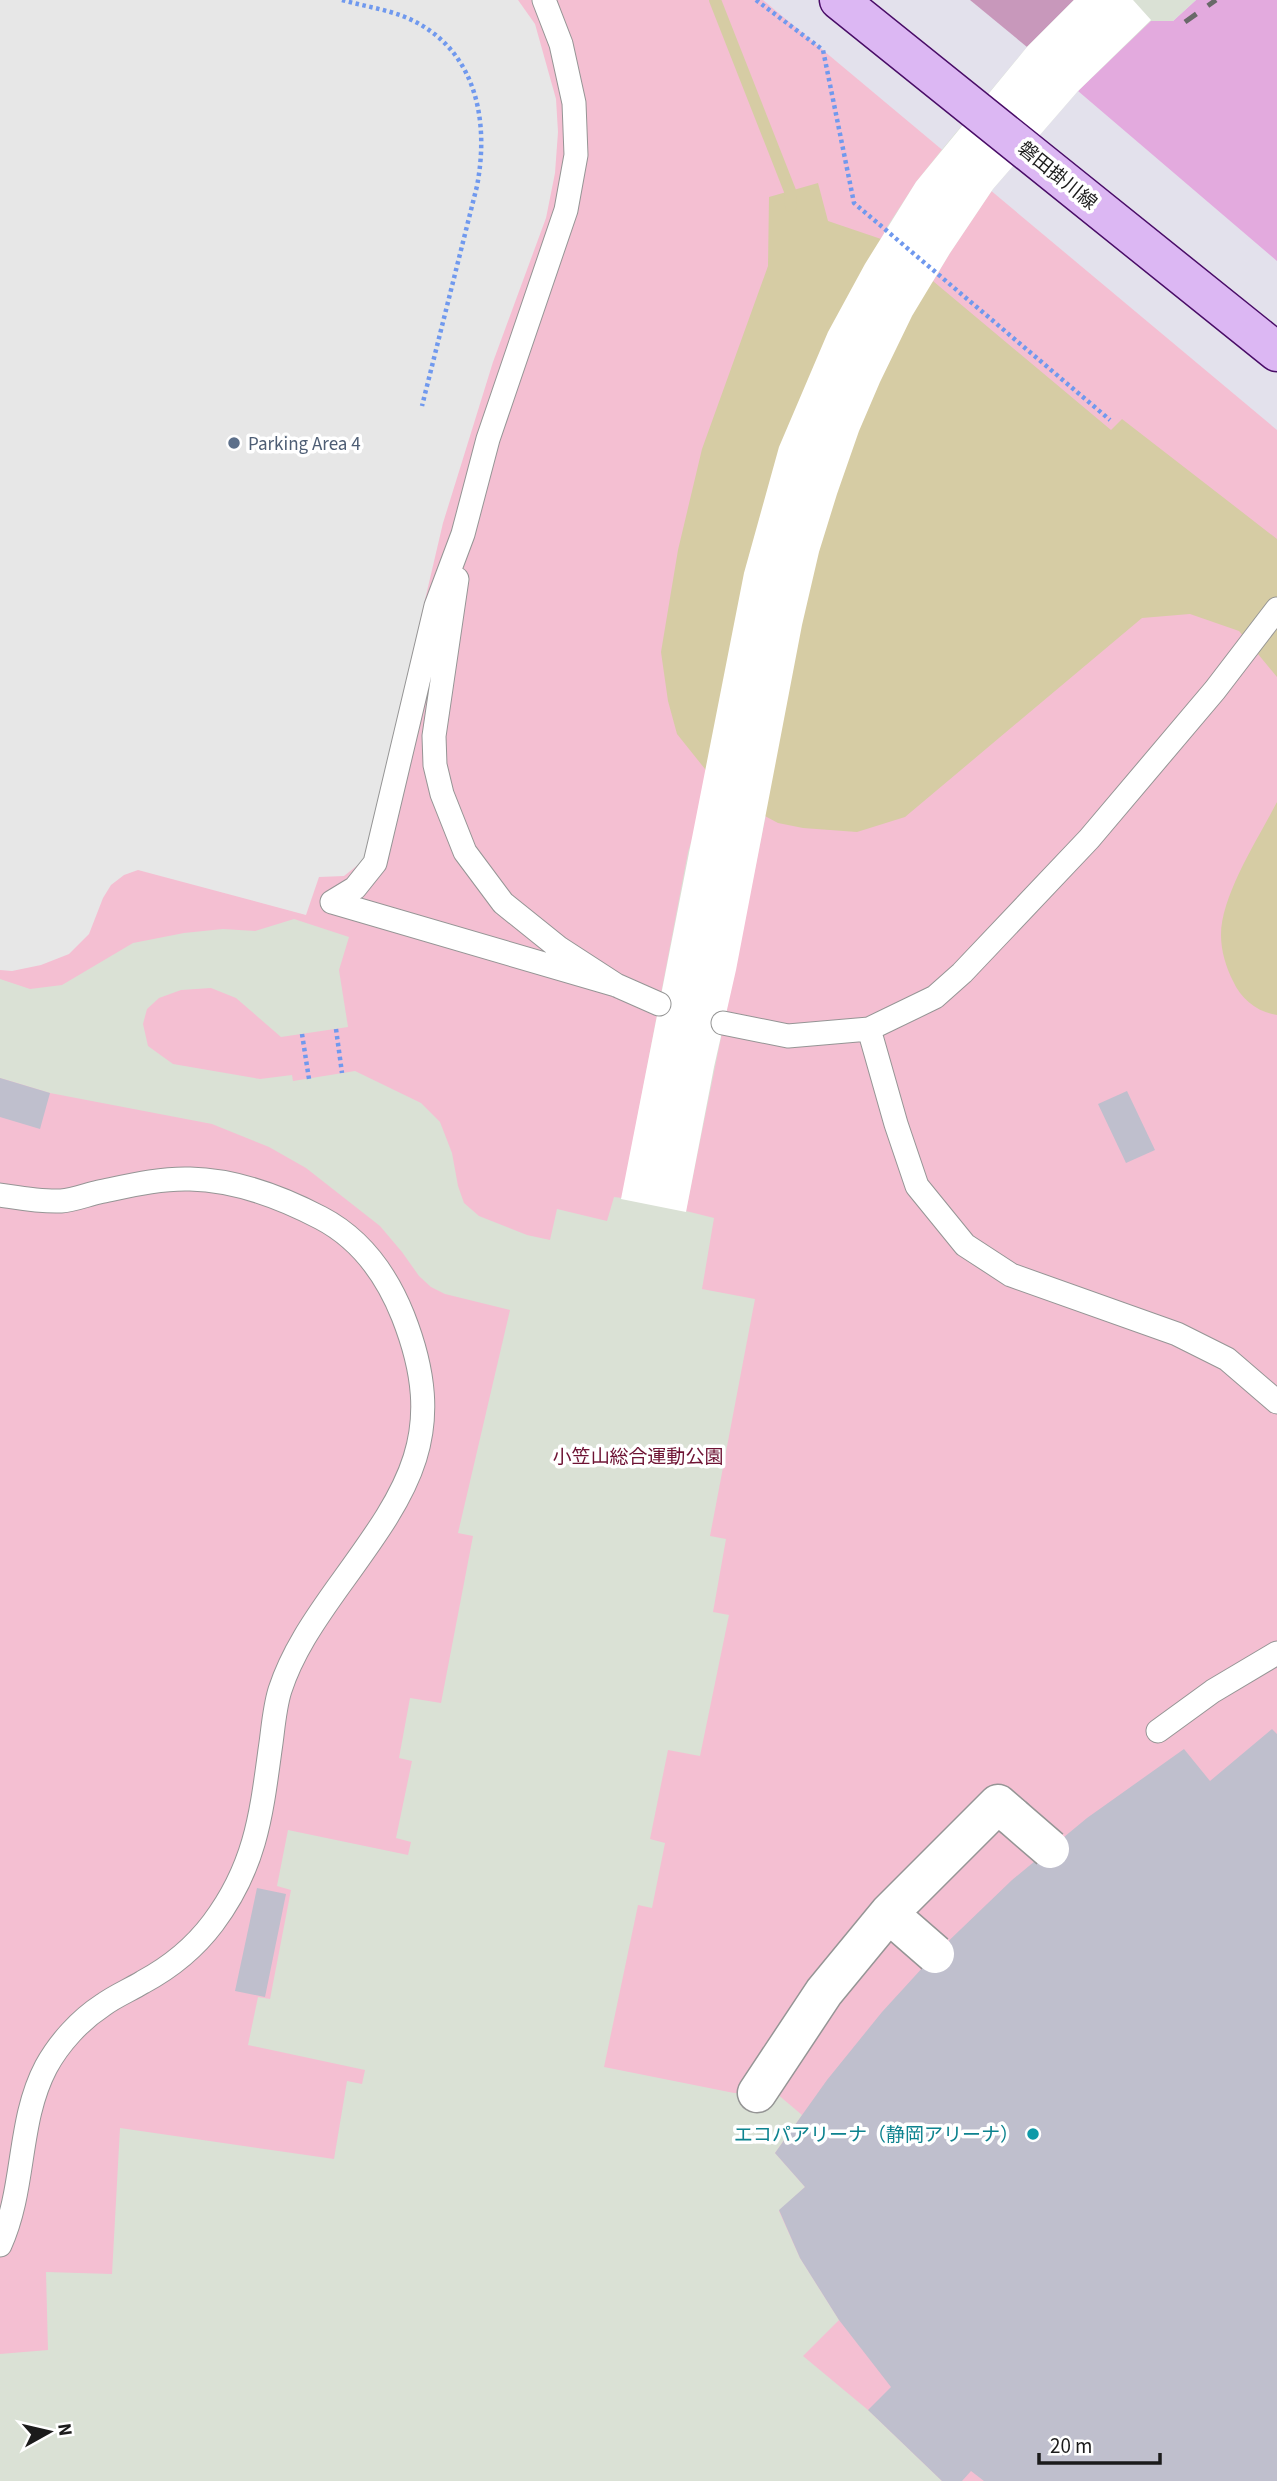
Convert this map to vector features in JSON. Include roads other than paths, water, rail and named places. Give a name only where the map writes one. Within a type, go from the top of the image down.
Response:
[{"type":"main road","name":"磐田掛川線","points":[[839,0],[1277,352]]},
{"type":"street","points":[[757,2093],[824,1992],[897,1920],[998,1804],[1050,1849]]},
{"type":"street","points":[[897,1920],[935,1954]]},
{"type":"lane","points":[[544,0],[561,44],[574,103],[576,155],[566,211],[488,439],[463,534],[436,606],[375,863],[355,888],[332,902],[616,985],[659,1004]]},
{"type":"lane","points":[[463,534],[434,736],[442,794],[465,852],[503,903],[559,948],[616,985]]},
{"type":"lane","points":[[723,1023],[788,1036],[869,1029],[935,997],[962,973],[1089,839],[1214,690],[1277,609]]},
{"type":"lane","points":[[869,1029],[917,1186],[965,1245],[1012,1275],[1177,1334],[1227,1359],[1277,1402]]},
{"type":"lane","points":[[0,1195],[63,1201],[148,1183],[187,1179],[216,1181],[250,1189],[324,1220],[352,1239],[377,1266],[395,1297],[411,1336],[421,1375],[423,1403],[416,1460],[408,1480],[387,1518],[312,1623],[295,1654],[280,1691],[254,1847],[241,1878],[221,1911],[193,1945],[145,1982],[100,2006],[62,2042],[37,2087],[28,2114],[12,2205],[0,2245]]},
{"type":"lane","points":[[1158,1731],[1213,1691],[1277,1653]]},
{"type":"waterway","points":[[715,0],[790,191],[791,206]]},
{"type":"railway","points":[[1185,22],[1216,0]]},
{"type":"place","name":"Parking Area 4","points":[[234,443]]},
{"type":"place","name":"エコパアリーナ（静岡アリーナ）","points":[[1033,2134]]},
{"type":"park label","name":"小笠山総合運動公園","points":[[638,1456]]}]
